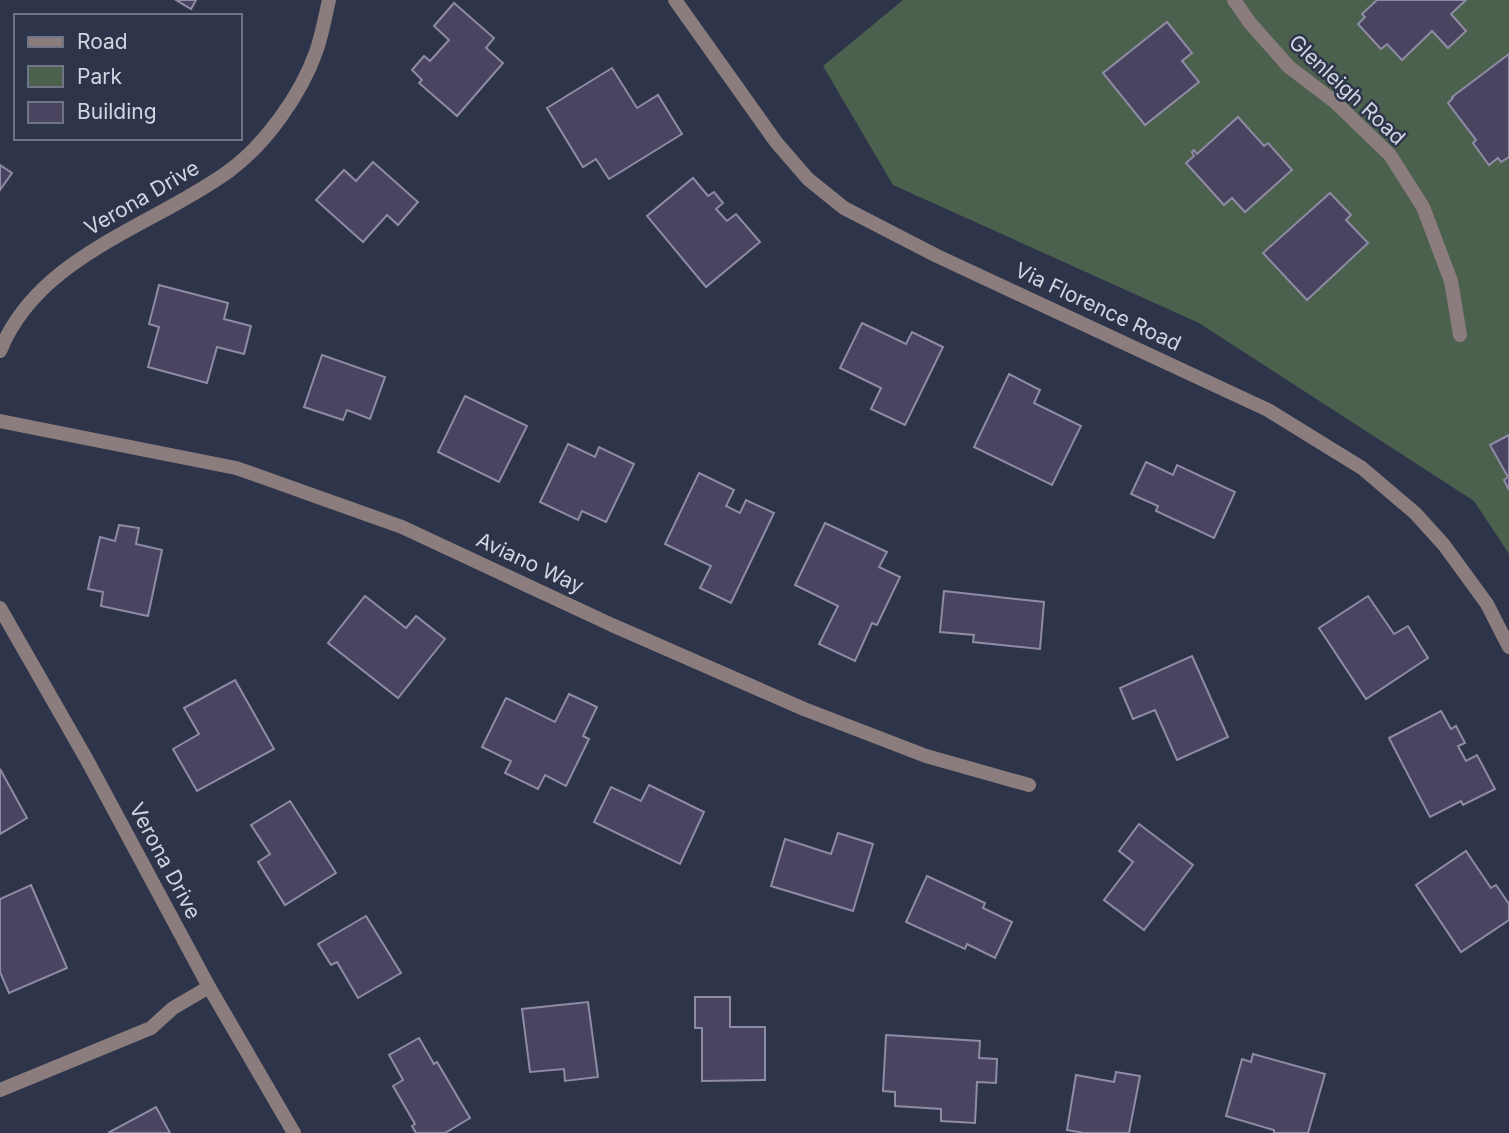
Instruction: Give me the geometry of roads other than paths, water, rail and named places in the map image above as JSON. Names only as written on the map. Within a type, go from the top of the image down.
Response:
[{"type":"street","name":"Verona Drive","points":[[0,351],[27,304],[41,289],[89,253],[186,199],[231,170],[264,138],[292,102],[316,53],[329,0]]},
{"type":"street","name":"Via Florence Road","points":[[675,0],[776,142],[808,179],[844,208],[937,256],[1268,410],[1362,468],[1415,513],[1444,545],[1487,604],[1509,648]]},
{"type":"street","name":"Glenleigh Road","points":[[1234,0],[1250,23],[1289,67],[1335,102],[1390,155],[1423,207],[1451,281],[1460,335]]},
{"type":"street","name":"Aviano Way","points":[[0,421],[236,468],[272,480],[402,527],[612,625],[804,709],[926,756],[1029,785]]},
{"type":"street","name":"Verona Drive","points":[[0,608],[87,760],[209,987],[294,1133]]},
{"type":"street","points":[[0,1090],[151,1028],[173,1008],[209,987]]}]
